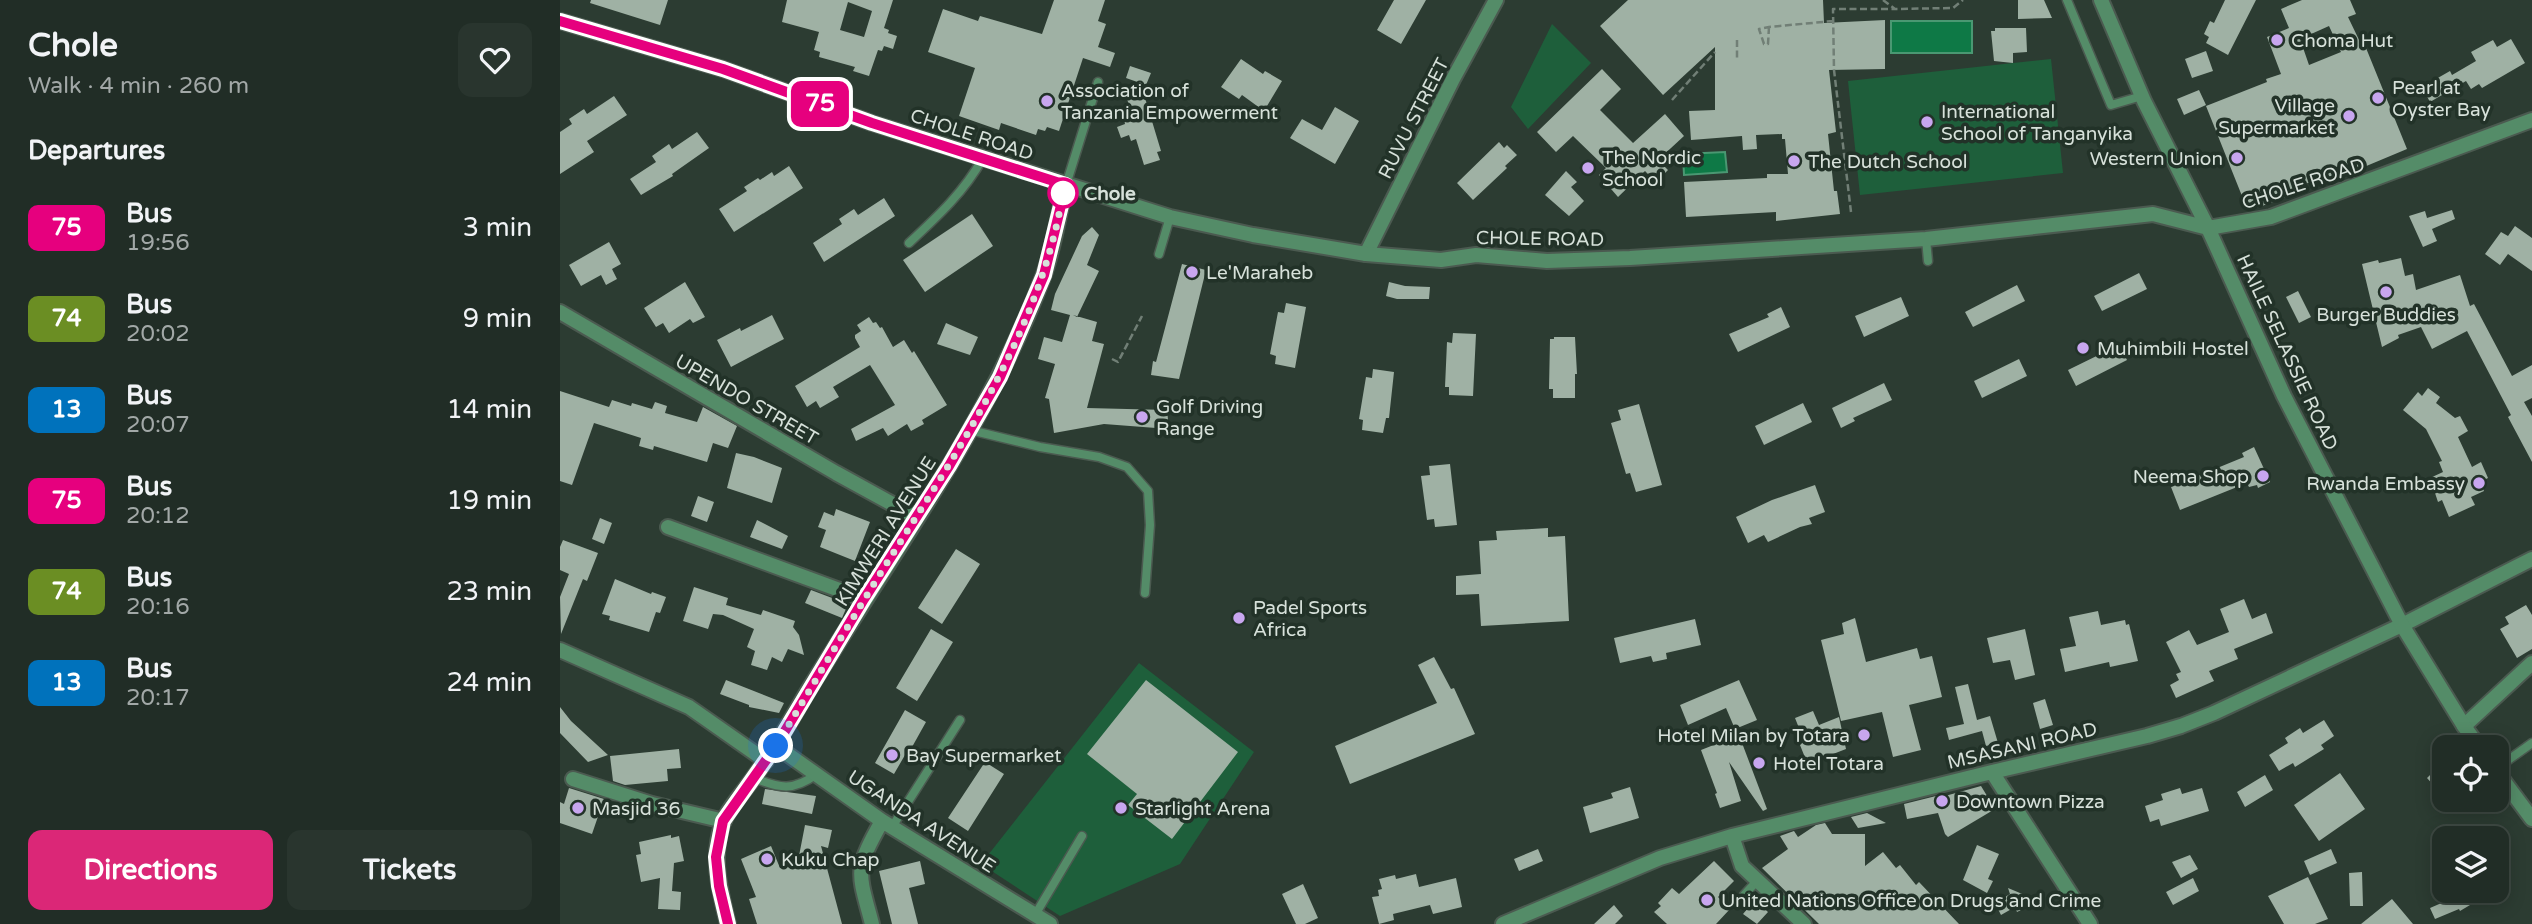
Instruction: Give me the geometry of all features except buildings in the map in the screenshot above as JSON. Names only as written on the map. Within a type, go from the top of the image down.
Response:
[{"type":"street","name":"RUVU STREET","points":[[1366,254],[1453,79],[1496,0]]},
{"type":"street","name":"HAILE SELASSIE ROAD","points":[[2101,0],[2142,96],[2208,228],[2284,396],[2402,625],[2470,735]]},
{"type":"street","name":"CHOLE ROAD","points":[[560,21],[723,69],[872,123],[1170,217],[1252,235],[1366,254],[1441,260],[1476,255],[1561,260],[1699,254],[1926,239],[2153,214],[2208,228],[2272,217],[2532,120]]},
{"type":"street","name":"KIMWERI AVENUE","points":[[728,924],[719,886],[716,857],[723,821],[776,746],[1000,377],[1044,275],[1066,185]]},
{"type":"street","name":"UPENDO STREET","points":[[560,312],[916,517]]},
{"type":"street","points":[[668,527],[864,599]]},
{"type":"street","name":"MSASANI ROAD","points":[[1503,924],[1660,858],[1732,836],[2181,726],[2402,625],[2532,559]]},
{"type":"street","points":[[560,650],[689,707],[766,761]]},
{"type":"street","points":[[2464,726],[2532,663]]},
{"type":"street","name":"UGANDA AVENUE","points":[[776,746],[887,824],[1050,924]]},
{"type":"street","points":[[1992,772],[2090,924]]},
{"type":"street","points":[[573,779],[652,804],[723,821]]},
{"type":"street","points":[[2509,787],[2532,819]]},
{"type":"street","points":[[872,924],[859,870],[865,852],[887,824]]},
{"type":"street","points":[[1732,836],[1742,866],[1756,882],[1804,924]]},
{"type":"lane","points":[[2067,0],[2111,105],[2142,96]]},
{"type":"lane","points":[[1066,185],[1098,82]]},
{"type":"lane","points":[[909,243],[952,202],[972,179],[983,158]]},
{"type":"lane","points":[[1159,254],[1170,217]]},
{"type":"lane","points":[[1926,239],[1928,261]]},
{"type":"lane","points":[[970,430],[1040,447],[1099,457],[1127,467],[1148,491],[1150,525],[1145,593]]},
{"type":"lane","points":[[887,824],[960,720]]},
{"type":"lane","points":[[2509,761],[2532,743]]},
{"type":"lane","points":[[754,778],[767,784],[791,787],[801,785],[817,774]]},
{"type":"lane","points":[[1035,915],[1082,836]]},
{"type":"lane","points":[[1744,895],[1756,882]]},
{"type":"path","points":[[1883,0],[1895,9]]},
{"type":"path","points":[[1851,212],[1834,70],[1833,9],[1953,8],[1963,0]]},
{"type":"path","points":[[1769,27],[1768,44],[1764,44],[1759,29],[1769,27],[1833,21]]},
{"type":"path","points":[[1737,40],[1737,59]]},
{"type":"path","points":[[1672,100],[1715,52]]},
{"type":"path","points":[[1112,359],[1118,362],[1142,316]]},
{"type":"shaded area","points":[[1891,21],[1972,21],[1972,53],[1891,53]]},
{"type":"shaded area","points":[[1552,24],[1591,63],[1528,129],[1511,107]]},
{"type":"shaded area","points":[[2051,59],[2063,173],[1860,195],[1848,81]]},
{"type":"shaded area","points":[[1725,152],[1727,172],[1684,175],[1683,154]]},
{"type":"shaded area","name":"Starlight Arena","points":[[1139,663],[1254,752],[1180,864],[1060,916],[981,864]]},
{"type":"bus line","name":"75","points":[[560,21],[723,69],[872,123],[1066,185],[1044,275],[1000,377],[949,466],[864,599],[776,746],[723,821],[716,857],[719,886],[728,924]]},
{"type":"place","name":"Choma Hut","points":[[2277,40]]},
{"type":"place","name":"Pearl at Oyster Bay","points":[[2378,98]]},
{"type":"place","name":"Association of Tanzania Empowerment","points":[[1047,101]]},
{"type":"place","name":"Village Supermarket","points":[[2349,116]]},
{"type":"place","name":"International School of Tanganyika","points":[[1927,122]]},
{"type":"place","name":"Western Union","points":[[2237,158]]},
{"type":"place","name":"The Dutch School","points":[[1794,161]]},
{"type":"place","name":"The Nordic School","points":[[1588,168]]},
{"type":"place","name":"Chole","points":[[1063,193]]},
{"type":"place","name":"Le'Maraheb","points":[[1192,272]]},
{"type":"place","name":"Burger Buddies","points":[[2386,292]]},
{"type":"place","name":"Muhimbili Hostel","points":[[2083,348]]},
{"type":"place","name":"Golf Driving Range","points":[[1142,417]]},
{"type":"place","name":"Neema Shop","points":[[2263,476]]},
{"type":"place","name":"Rwanda Embassy","points":[[2479,483]]},
{"type":"place","name":"Padel Sports Africa","points":[[1239,618]]},
{"type":"place","name":"Hotel Milan by Totara","points":[[1864,735]]},
{"type":"place","name":"Bay Supermarket","points":[[892,755]]},
{"type":"place","name":"Hotel Totara","points":[[1759,763]]},
{"type":"place","name":"Downtown Pizza","points":[[1942,801]]},
{"type":"place","name":"Masjid 36","points":[[578,808]]},
{"type":"place","name":"Starlight Arena","points":[[1121,808]]},
{"type":"place","name":"Kuku Chap","points":[[767,859]]},
{"type":"place","name":"United Nations Office on Drugs and Crime","points":[[1707,900]]},
{"type":"route","points":[[776,746],[864,599],[949,466],[1000,377],[1044,275],[1063,193]]}]
